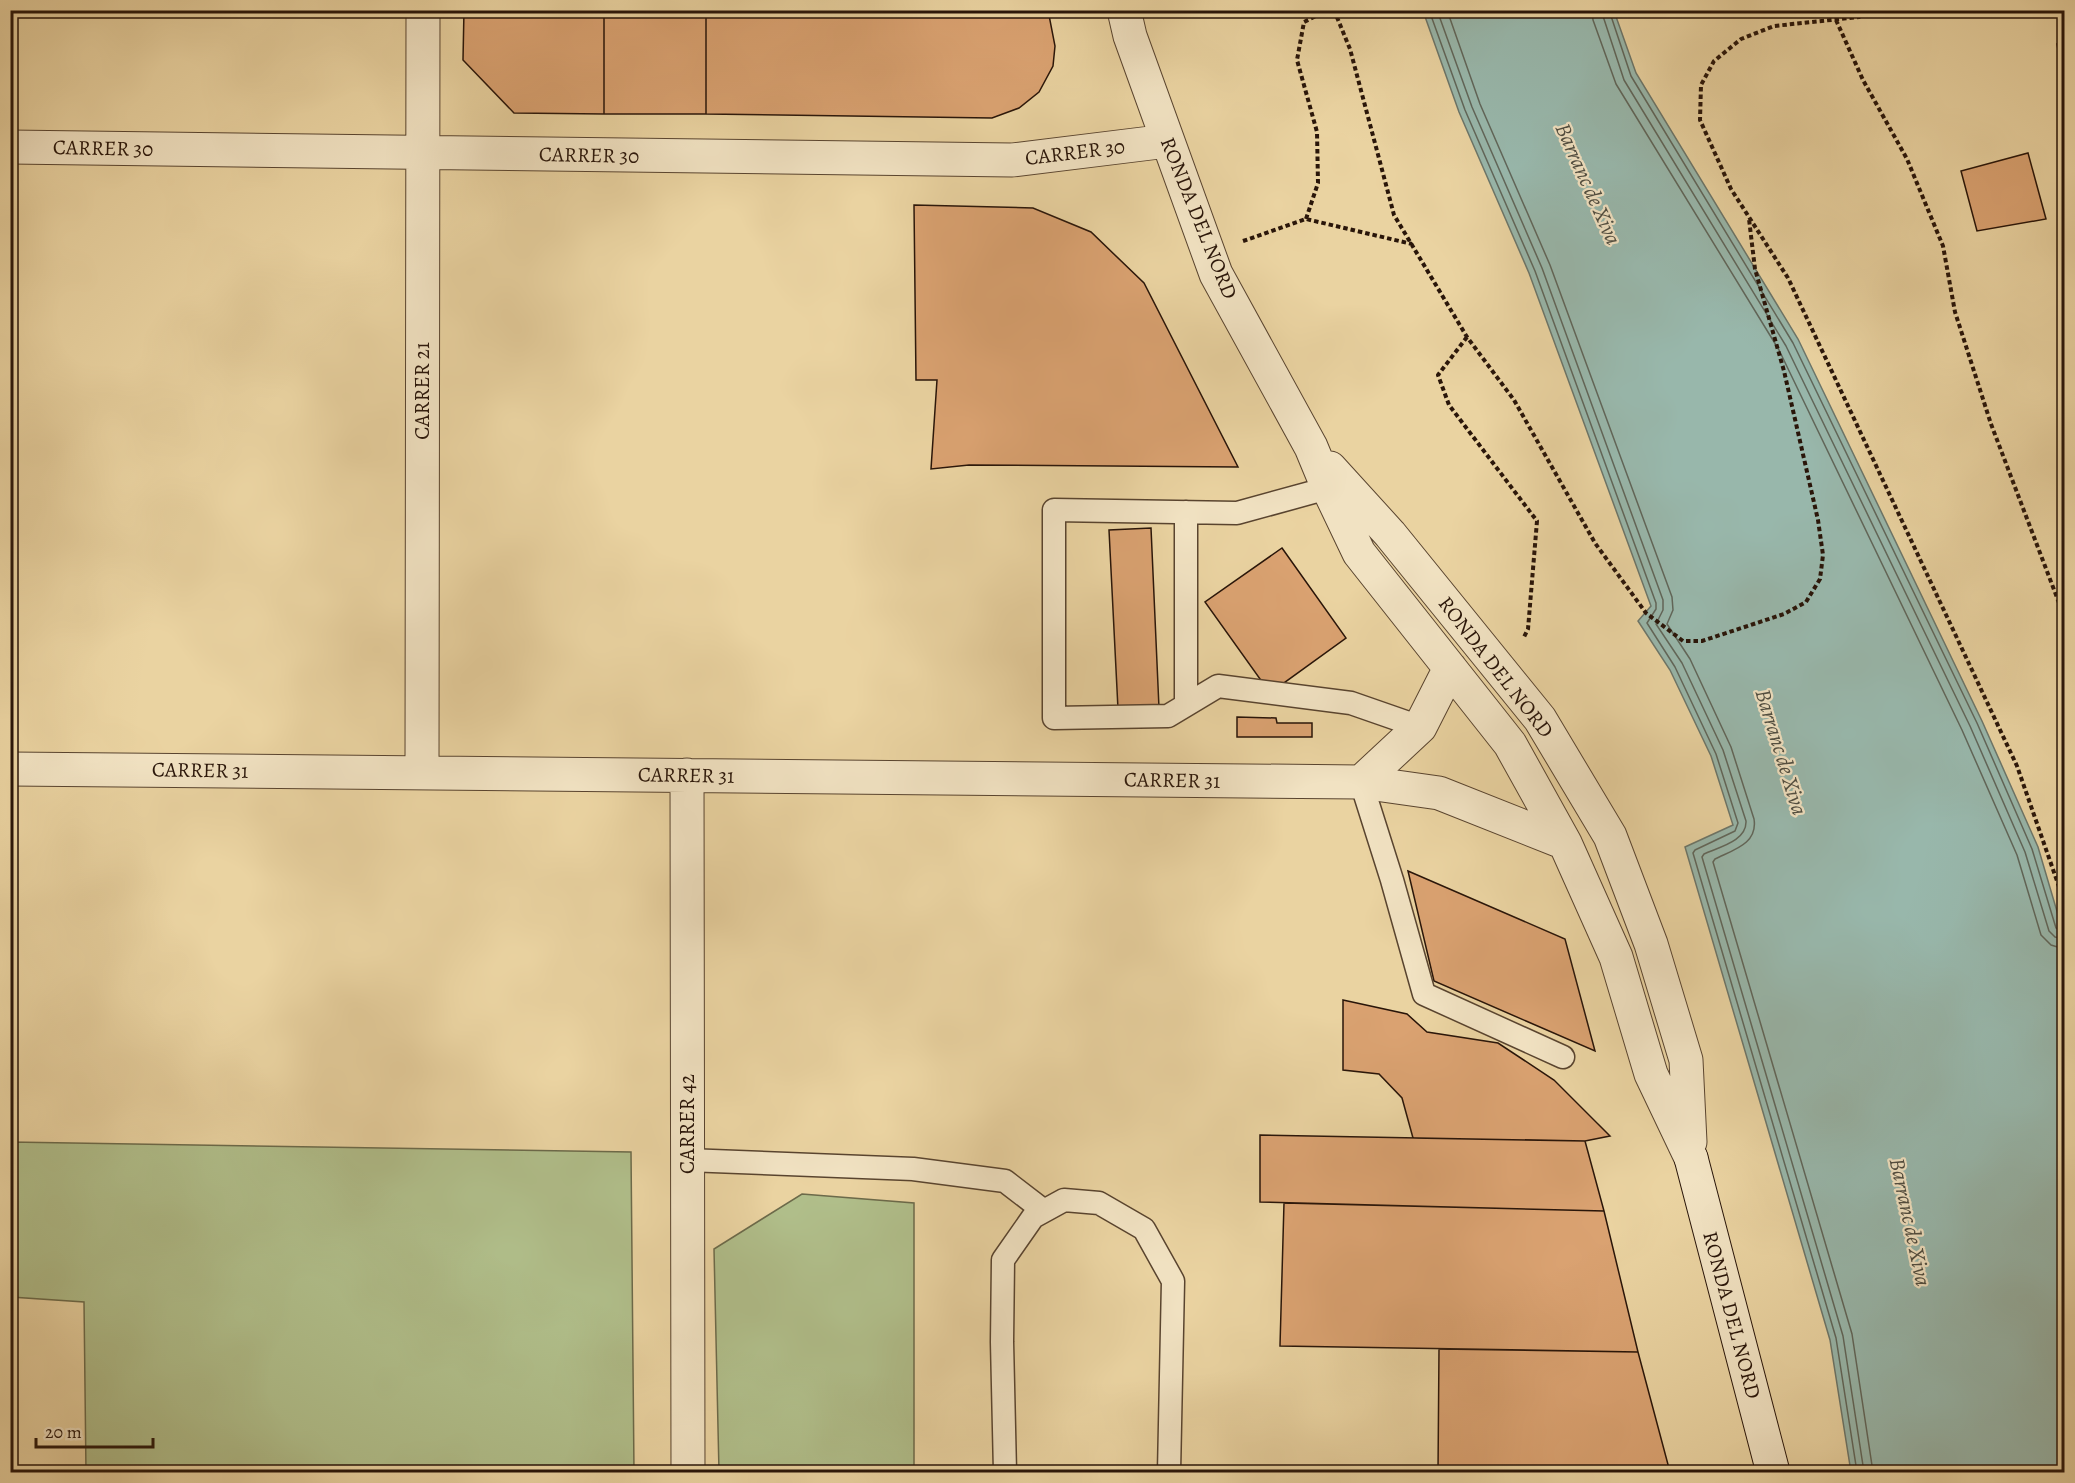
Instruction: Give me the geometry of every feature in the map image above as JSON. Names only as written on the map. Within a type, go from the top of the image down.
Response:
[{"type":"street","name":"CARRER 21","points":[[422,772],[423,10]]},
{"type":"street","name":"RONDA DEL NORD","points":[[1124,10],[1130,36],[1216,273],[1311,447],[1359,553],[1510,744],[1565,843],[1616,957],[1651,1074],[1691,1158],[1773,1473]]},
{"type":"street","name":"CARRER 30","points":[[10,147],[1012,160],[1167,141]]},
{"type":"street","name":"RONDA DEL NORD","points":[[1311,447],[1390,534],[1540,719],[1610,836],[1651,944],[1686,1059],[1691,1158]]},
{"type":"street","points":[[1361,782],[1420,727],[1450,668]]},
{"type":"street","name":"CARRER 31","points":[[10,769],[1361,782],[1439,793],[1565,843]]},
{"type":"street","name":"CARRER 42","points":[[687,775],[688,1473]]},
{"type":"lane","points":[[1328,488],[1237,513],[1054,510],[1054,718],[1168,716],[1218,686],[1351,703],[1420,727]]},
{"type":"lane","points":[[1186,512],[1186,705]]},
{"type":"lane","points":[[1361,782],[1424,994],[1563,1057]]},
{"type":"lane","points":[[687,1160],[913,1169],[1005,1181],[1044,1211]]},
{"type":"lane","points":[[1005,1473],[1003,1260],[1033,1217],[1064,1200],[1099,1203],[1144,1229],[1173,1281],[1169,1473]]},
{"type":"path","points":[[1306,219],[1318,183],[1317,132],[1297,60],[1304,22],[1328,10]]},
{"type":"path","points":[[1334,10],[1350,49],[1394,215],[1467,337],[1514,400],[1595,543],[1646,612],[1683,640],[1702,642],[1784,614],[1806,602],[1820,579],[1823,555],[1818,520],[1784,371],[1755,269],[1749,219]]},
{"type":"path","points":[[1866,10],[1859,17],[1774,26],[1742,39],[1714,61],[1701,85],[1700,120],[1731,189],[1788,278],[2017,766],[2064,901]]},
{"type":"path","points":[[1836,20],[1863,80],[1908,159],[1943,246],[1956,312],[1991,424],[2064,616]]},
{"type":"path","points":[[1208,253],[1306,219],[1412,244]]},
{"type":"path","points":[[1467,337],[1438,375],[1449,405],[1537,521],[1528,629],[1504,674]]},
{"type":"green space","points":[[10,1142],[631,1152],[634,1472],[86,1472],[84,1302],[11,1297]]},
{"type":"green space","points":[[802,1194],[914,1203],[914,1472],[719,1472],[714,1249]]},
{"type":"water","name":"Barranc de Xiva","points":[[1423,11],[1614,11],[1636,73],[1798,339],[1982,721],[2038,847],[2064,935],[2064,1472],[1851,1472],[1830,1340],[1685,847],[1733,825],[1711,756],[1670,670],[1638,621],[1651,606],[1529,273],[1459,112]]},
{"type":"building","points":[[464,10],[604,10],[604,114],[514,113],[463,60]]},
{"type":"building","points":[[604,10],[706,10],[706,114],[604,114]]},
{"type":"building","points":[[706,10],[1048,10],[1055,46],[1053,66],[1039,92],[1019,108],[992,118],[706,114]]},
{"type":"building","points":[[2064,43],[2064,88],[2057,44]]},
{"type":"building","points":[[2028,153],[2046,219],[1977,231],[1961,171]]},
{"type":"building","points":[[914,205],[1033,208],[1091,232],[1144,283],[1238,467],[969,465],[931,469],[937,380],[916,380]]},
{"type":"building","points":[[1151,528],[1159,708],[1118,709],[1109,530]]},
{"type":"building","points":[[1282,548],[1346,638],[1270,693],[1205,602]]},
{"type":"building","points":[[1237,717],[1276,718],[1277,723],[1312,723],[1312,737],[1237,737]]},
{"type":"building","points":[[1408,871],[1565,939],[1595,1051],[1434,981]]},
{"type":"building","points":[[1343,1000],[1407,1014],[1427,1032],[1498,1043],[1554,1080],[1610,1136],[1585,1141],[1413,1138],[1402,1098],[1379,1074],[1343,1070]]},
{"type":"building","points":[[1260,1135],[1585,1141],[1604,1211],[1260,1202]]},
{"type":"building","points":[[1284,1203],[1604,1211],[1638,1352],[1280,1346]]},
{"type":"building","points":[[1439,1349],[1638,1352],[1670,1472],[1438,1472]]}]
